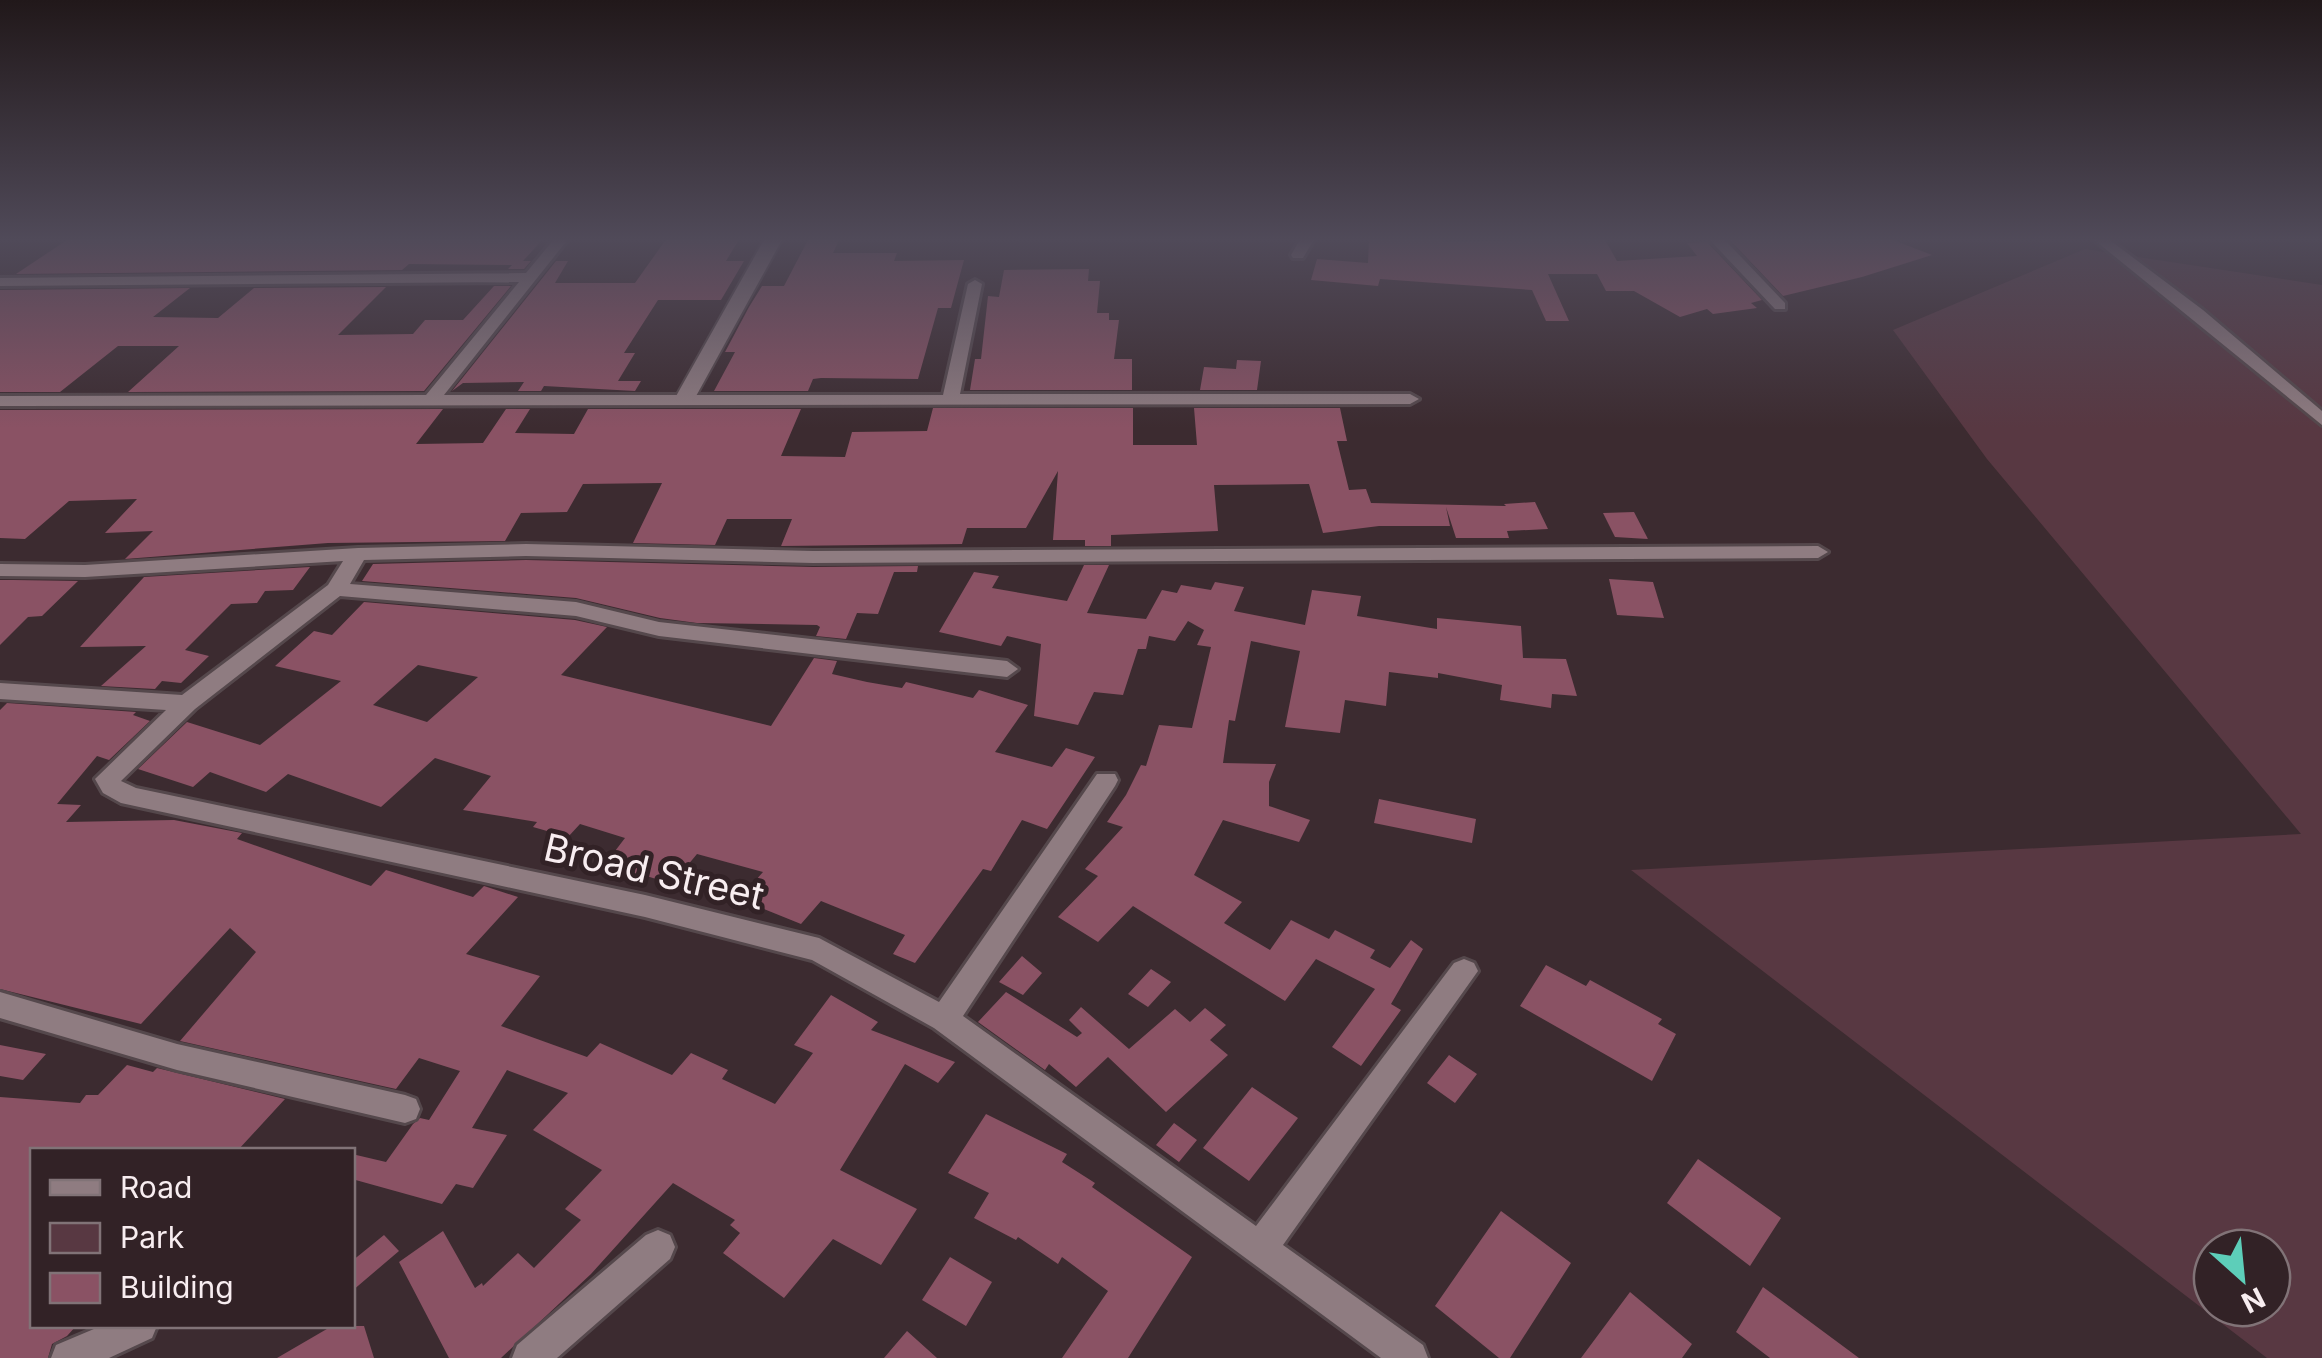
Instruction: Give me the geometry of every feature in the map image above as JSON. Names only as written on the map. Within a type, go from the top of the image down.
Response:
[{"type":"street","points":[[431,400],[510,301]]},
{"type":"street","points":[[685,398],[739,301]]},
{"type":"street","points":[[950,397],[971,301]]},
{"type":"street","points":[[1776,301],[1780,306]]},
{"type":"street","points":[[2183,301],[2322,420]]},
{"type":"street","points":[[0,401],[1410,399]]},
{"type":"street","points":[[0,570],[85,571],[358,554],[526,550],[813,557],[1818,552]]},
{"type":"street","name":"Broad Street","points":[[358,554],[336,589],[187,702],[107,778],[112,787],[130,796],[645,906],[819,950],[944,1019],[1410,1358]]},
{"type":"street","points":[[336,589],[576,609],[659,629],[1008,669]]},
{"type":"street","points":[[0,691],[187,702]]},
{"type":"street","points":[[944,1019],[1106,780]]},
{"type":"street","points":[[1262,1247],[1464,971]]},
{"type":"street","points":[[0,1005],[177,1057],[405,1110]]},
{"type":"street","points":[[530,1358],[658,1247]]},
{"type":"street","points":[[69,1358],[136,1328]]},
{"type":"green space","points":[[1961,301],[2322,301],[2322,1358],[2267,1358],[2228,1328],[2292,1328],[2292,1228],[2192,1228],[2192,1300],[1631,870],[2301,834],[1987,459],[1893,330]]},
{"type":"building","points":[[0,301],[173,301],[153,317],[218,318],[238,301],[372,301],[338,335],[413,334],[425,320],[463,320],[480,301],[498,301],[424,391],[128,392],[179,346],[118,346],[60,392],[0,392]]},
{"type":"building","points":[[524,301],[657,301],[624,353],[635,353],[618,381],[641,381],[635,391],[544,386],[541,391],[518,391],[524,382],[463,383],[452,391]]},
{"type":"building","points":[[752,301],[953,301],[951,308],[938,308],[918,379],[821,378],[813,379],[808,391],[714,391],[735,352],[725,352]]},
{"type":"building","points":[[987,301],[1098,301],[1097,313],[1109,313],[1109,320],[1119,320],[1114,359],[1132,359],[1132,390],[970,390],[975,359],[981,359]]},
{"type":"building","points":[[1537,301],[1560,301],[1569,321],[1546,321]]},
{"type":"building","points":[[1652,301],[1757,301],[1751,303],[1757,308],[1713,314],[1707,309],[1680,317]]},
{"type":"building","points":[[1237,360],[1261,361],[1257,390],[1200,390],[1204,367],[1236,369]]},
{"type":"building","points":[[933,408],[1133,408],[1133,445],[1197,445],[1194,408],[1340,408],[1347,441],[1337,441],[1349,490],[1366,489],[1371,503],[1506,506],[1535,502],[1548,529],[1507,531],[1509,538],[1456,538],[1446,507],[1450,526],[1379,526],[1323,533],[1309,484],[1214,485],[1218,531],[1111,535],[1111,546],[1085,546],[1085,540],[1053,540],[1058,471],[1026,528],[967,528],[962,544],[781,546],[792,519],[727,519],[715,545],[633,543],[662,483],[583,484],[567,512],[521,513],[505,541],[328,543],[125,559],[153,531],[105,533],[137,499],[69,501],[25,539],[0,538],[0,410],[443,409],[416,444],[483,443],[506,409],[530,409],[515,433],[574,434],[588,409],[801,409],[781,456],[845,457],[852,432],[927,431]]},
{"type":"building","points":[[1634,512],[1648,539],[1615,537],[1603,513]]},
{"type":"building","points":[[526,560],[918,566],[917,572],[894,572],[878,614],[857,613],[846,639],[816,636],[820,627],[817,625],[697,623],[576,598],[362,581],[373,564]]},
{"type":"building","points":[[1084,565],[1109,565],[1087,613],[1146,619],[1162,590],[1177,593],[1181,585],[1211,590],[1215,582],[1244,587],[1234,611],[1305,625],[1312,590],[1361,596],[1357,616],[1437,629],[1437,618],[1521,626],[1523,658],[1566,659],[1577,696],[1552,694],[1551,708],[1500,700],[1502,685],[1438,673],[1438,678],[1389,672],[1386,706],[1345,700],[1340,733],[1285,727],[1300,651],[1251,641],[1235,721],[1229,720],[1223,763],[1276,764],[1269,782],[1269,806],[1310,820],[1299,842],[1223,820],[1194,875],[1242,902],[1224,923],[1270,950],[1291,920],[1329,939],[1335,930],[1375,950],[1370,958],[1390,968],[1411,940],[1423,949],[1391,1004],[1401,1010],[1361,1066],[1332,1047],[1375,989],[1316,959],[1285,1001],[1133,906],[1098,942],[1058,917],[1098,876],[1085,869],[1123,827],[1107,822],[1141,765],[1146,766],[1159,725],[1192,728],[1211,647],[1197,645],[1204,630],[1188,621],[1175,641],[1149,636],[1146,649],[1138,649],[1123,695],[1094,692],[1078,725],[1034,716],[1041,644],[1007,636],[1001,646],[939,632],[974,572],[999,576],[992,588],[1067,601]]},
{"type":"building","points":[[310,567],[293,590],[265,591],[257,603],[231,604],[185,650],[209,656],[181,683],[162,681],[155,689],[101,686],[146,646],[80,647],[144,577]]},
{"type":"building","points":[[1609,579],[1653,582],[1664,618],[1617,615]]},
{"type":"building","points":[[0,580],[78,581],[42,616],[28,617],[0,645]]},
{"type":"building","points":[[364,602],[575,620],[607,627],[561,675],[771,726],[814,658],[837,661],[832,674],[902,688],[906,682],[973,698],[979,690],[1028,705],[995,752],[1052,767],[1066,748],[1095,757],[1047,829],[1022,820],[991,871],[983,869],[915,963],[893,954],[905,935],[821,901],[801,924],[739,899],[763,872],[697,854],[672,884],[602,868],[625,838],[580,824],[568,837],[533,827],[537,822],[463,810],[491,776],[435,758],[381,807],[288,774],[266,792],[210,772],[193,787],[138,769],[187,722],[260,745],[341,681],[275,666],[314,631],[332,635]],"holes":[[[418,665],[478,677],[427,722],[373,705]]]},
{"type":"building","points":[[7,703],[136,712],[133,715],[150,721],[109,760],[97,756],[57,804],[81,805],[66,822],[174,820],[242,833],[237,839],[371,886],[386,870],[473,897],[484,886],[518,897],[466,954],[540,976],[501,1026],[587,1057],[600,1043],[672,1075],[691,1053],[728,1070],[722,1079],[775,1104],[813,1053],[794,1045],[831,995],[878,1022],[871,1030],[955,1062],[938,1083],[905,1064],[840,1170],[917,1209],[881,1265],[833,1239],[784,1298],[723,1253],[740,1233],[730,1225],[735,1220],[673,1183],[591,1274],[501,1358],[449,1358],[399,1262],[443,1231],[475,1288],[482,1283],[483,1286],[518,1253],[534,1268],[581,1220],[565,1209],[602,1170],[533,1130],[568,1093],[507,1070],[472,1128],[507,1135],[473,1188],[456,1184],[442,1204],[355,1180],[355,1155],[386,1162],[413,1124],[420,1118],[429,1120],[460,1071],[419,1058],[396,1089],[180,1041],[256,952],[230,928],[141,1024],[0,989],[0,710]]},
{"type":"building","points":[[1379,799],[1476,819],[1472,843],[1374,823]]},
{"type":"building","points":[[1022,956],[1042,973],[1023,995],[999,982]]},
{"type":"building","points":[[1546,965],[1586,986],[1590,980],[1662,1019],[1658,1024],[1676,1034],[1652,1081],[1520,1006]]},
{"type":"building","points":[[1151,969],[1171,982],[1148,1007],[1128,994]]},
{"type":"building","points":[[1006,992],[1077,1037],[1082,1033],[1069,1020],[1081,1007],[1129,1049],[1175,1009],[1190,1022],[1205,1008],[1226,1025],[1210,1040],[1228,1055],[1166,1112],[1108,1057],[1076,1087],[1049,1064],[1045,1070],[978,1022]]},
{"type":"building","points":[[0,1045],[46,1054],[23,1080],[0,1076]]},
{"type":"building","points":[[1449,1055],[1477,1074],[1455,1103],[1427,1083]]},
{"type":"building","points":[[127,1065],[153,1072],[157,1068],[285,1099],[240,1148],[30,1148],[30,1328],[74,1328],[52,1344],[48,1358],[0,1358],[0,1097],[80,1103],[86,1095],[98,1095]]},
{"type":"building","points":[[1252,1087],[1298,1118],[1249,1181],[1203,1148]]},
{"type":"building","points":[[986,1114],[1067,1154],[1062,1162],[1095,1183],[1092,1187],[1192,1257],[1128,1358],[1062,1358],[1108,1291],[1062,1257],[1058,1264],[1018,1237],[1016,1240],[974,1218],[989,1193],[948,1173]]},
{"type":"building","points":[[1174,1123],[1197,1140],[1179,1162],[1156,1145]]},
{"type":"building","points":[[1698,1159],[1781,1218],[1750,1266],[1667,1203]]},
{"type":"building","points":[[1501,1211],[1571,1263],[1510,1358],[1499,1358],[1435,1306]]},
{"type":"building","points":[[384,1235],[399,1251],[355,1288],[355,1259]]},
{"type":"building","points":[[950,1257],[992,1282],[966,1326],[922,1300]]},
{"type":"building","points":[[1763,1287],[1859,1358],[1770,1358],[1736,1332]]},
{"type":"building","points":[[1630,1292],[1692,1344],[1682,1358],[1581,1358]]},
{"type":"building","points":[[364,1326],[374,1358],[277,1358],[329,1328]]},
{"type":"building","points":[[907,1331],[937,1358],[884,1358]]}]
